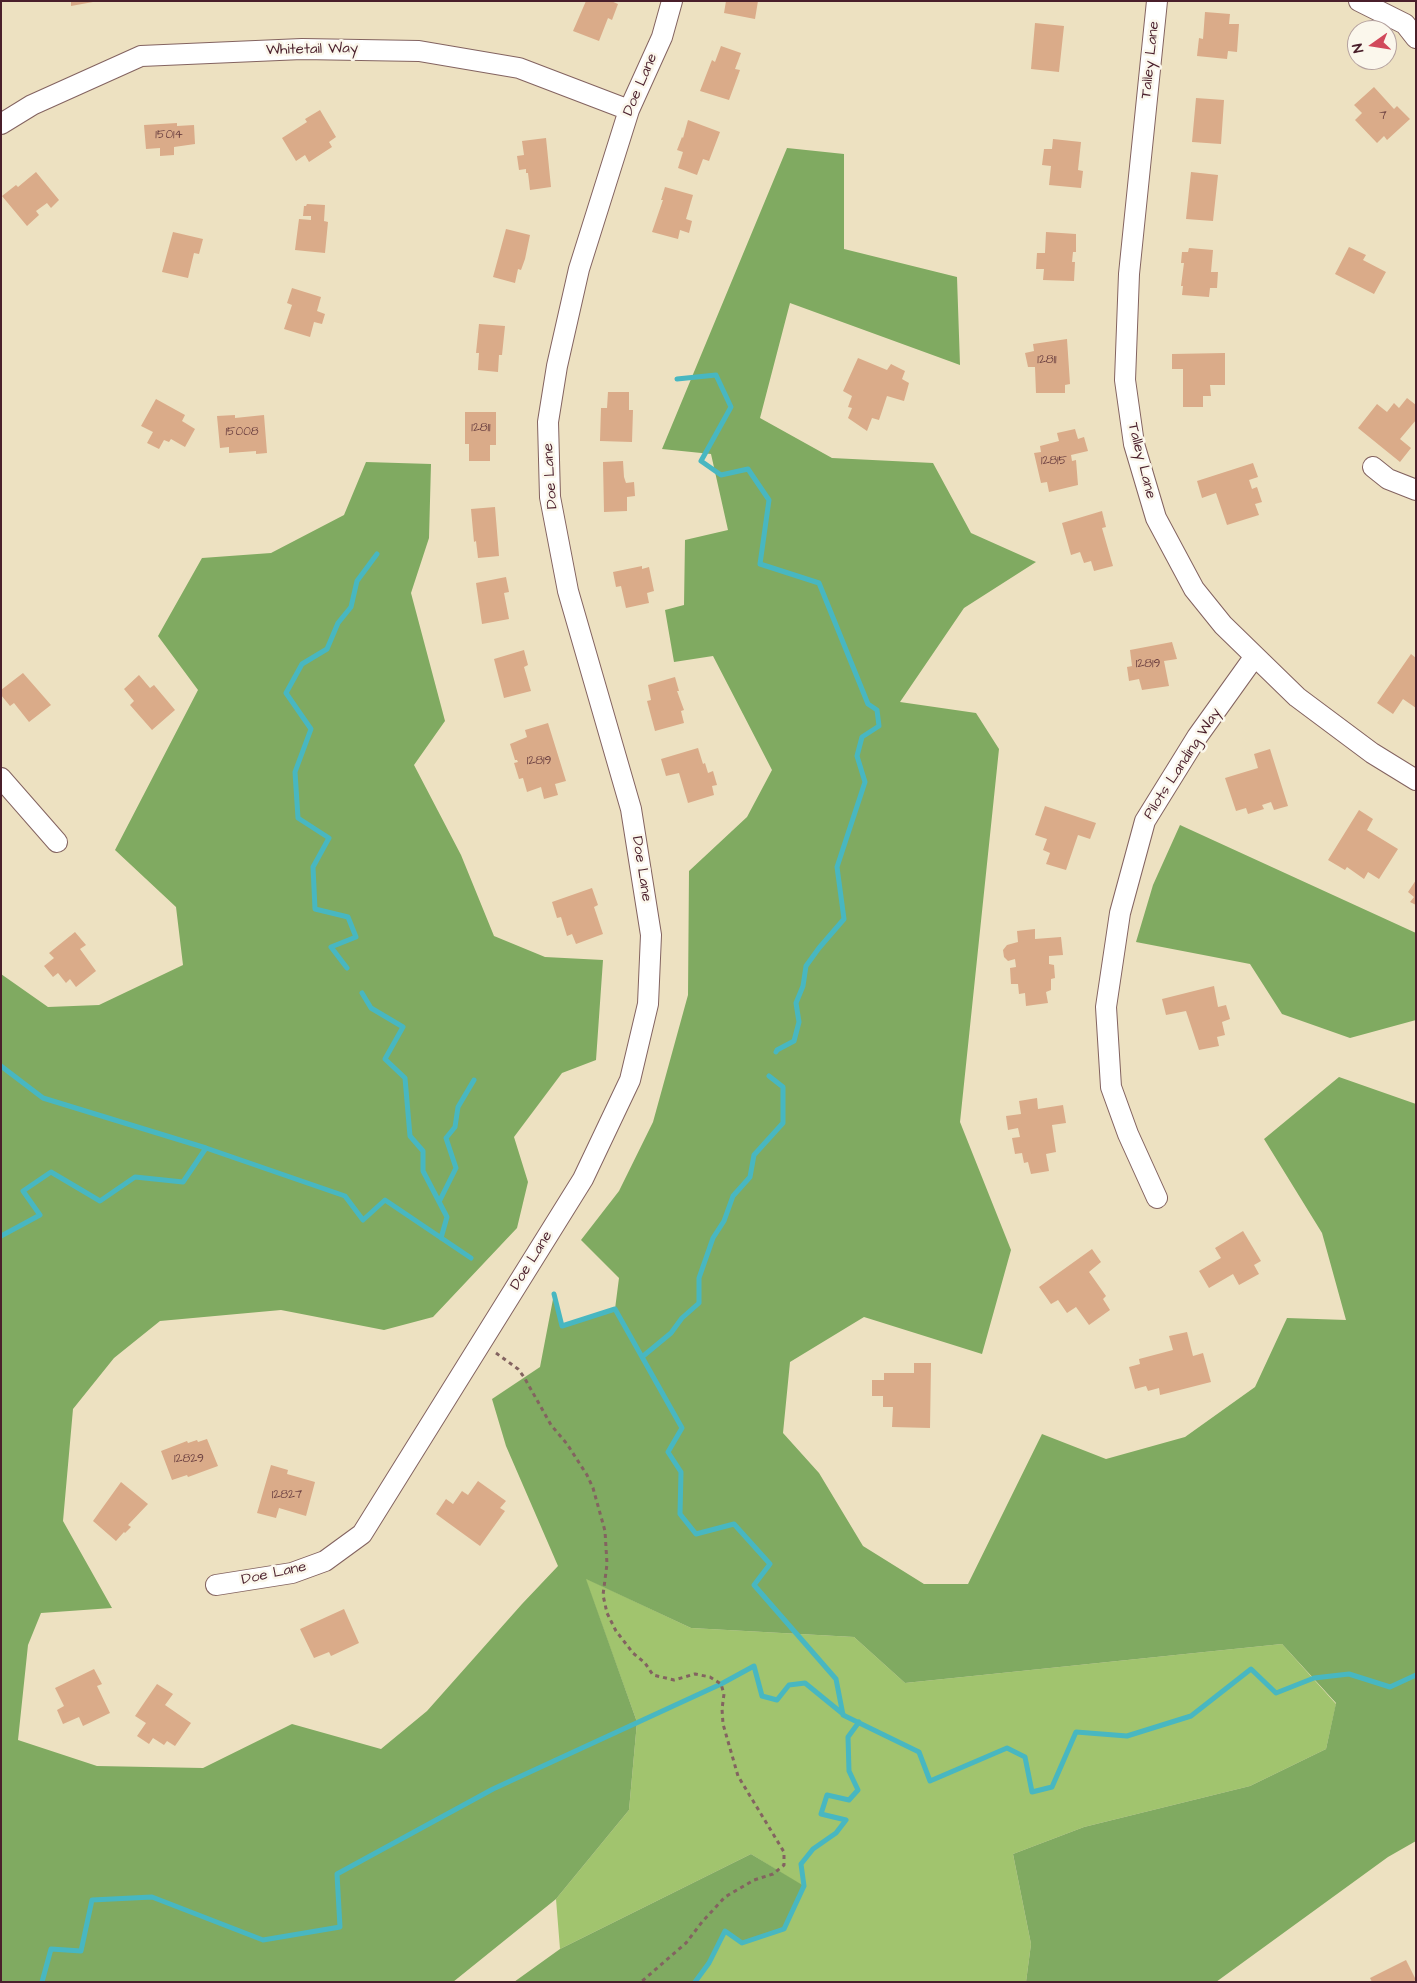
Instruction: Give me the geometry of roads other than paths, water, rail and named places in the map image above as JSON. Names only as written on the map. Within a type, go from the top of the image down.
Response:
[{"type":"street","name":"Doe Lane","points":[[216,1585],[292,1573],[326,1561],[362,1534],[583,1179],[630,1080],[648,1004],[651,935],[631,809],[568,592],[550,497],[548,422],[556,366],[579,269],[629,110],[662,37],[672,1]]},
{"type":"street","name":"Talley Lane","points":[[1157,1],[1129,274],[1125,380],[1134,444],[1156,518],[1194,589],[1223,625],[1297,697],[1372,753],[1416,780]]},
{"type":"street","points":[[1359,1],[1405,24],[1416,38]]},
{"type":"street","name":"Whitetail Way","points":[[1,124],[32,105],[141,56],[302,49],[419,51],[519,68],[629,110]]},
{"type":"street","points":[[1373,467],[1388,478],[1416,490]]},
{"type":"street","name":"Pilots Landing Way","points":[[1157,1198],[1128,1134],[1111,1087],[1106,1007],[1120,913],[1145,821],[1197,737],[1255,656]]},
{"type":"street","points":[[1,778],[58,842]]},
{"type":"waterway","points":[[677,379],[716,375],[731,407],[701,461],[721,475],[748,469],[769,500],[760,564],[819,583],[868,704],[877,710],[879,726],[862,737],[857,756],[865,782],[837,867],[844,919],[806,966],[803,986],[796,1003],[799,1022],[794,1041],[776,1052]]},
{"type":"waterway","points":[[347,968],[331,947],[356,937],[348,917],[315,909],[313,867],[329,838],[298,818],[295,772],[311,729],[286,693],[302,664],[327,649],[338,623],[351,607],[357,581],[377,554]]},
{"type":"waterway","points":[[362,993],[371,1008],[403,1027],[385,1059],[405,1078],[410,1136],[423,1151],[423,1171],[447,1217],[441,1238]]},
{"type":"waterway","points":[[1,1066],[43,1098],[206,1148],[345,1196],[363,1220],[385,1200],[471,1258]]},
{"type":"waterway","points":[[642,1357],[671,1333],[682,1318],[699,1303],[699,1278],[713,1238],[724,1221],[733,1196],[750,1177],[754,1155],[783,1123],[783,1087],[769,1076]]},
{"type":"waterway","points":[[439,1202],[456,1168],[446,1138],[455,1127],[458,1107],[474,1080]]},
{"type":"waterway","points":[[1,1236],[40,1215],[23,1191],[51,1172],[100,1201],[135,1177],[183,1182],[206,1148]]},
{"type":"waterway","points":[[554,1294],[562,1326],[615,1309],[682,1428],[668,1452],[681,1472],[680,1514],[696,1534],[734,1524],[770,1564],[754,1585],[836,1679],[843,1715],[919,1752],[930,1781],[1007,1748],[1025,1757],[1032,1792],[1052,1787],[1076,1732],[1127,1736],[1191,1716],[1251,1669],[1276,1693],[1314,1678],[1349,1674],[1390,1687],[1416,1675]]},
{"type":"waterway","points":[[42,1982],[51,1949],[81,1951],[92,1900],[152,1897],[263,1940],[340,1927],[337,1874],[493,1789],[721,1684],[754,1666],[762,1696],[777,1700],[789,1685],[805,1683],[843,1714]]},
{"type":"waterway","points":[[695,1982],[709,1963],[725,1931],[742,1943],[784,1929],[804,1886],[801,1864],[813,1849],[836,1833],[846,1820],[821,1814],[827,1795],[849,1800],[858,1790],[849,1771],[848,1737],[859,1722]]}]
